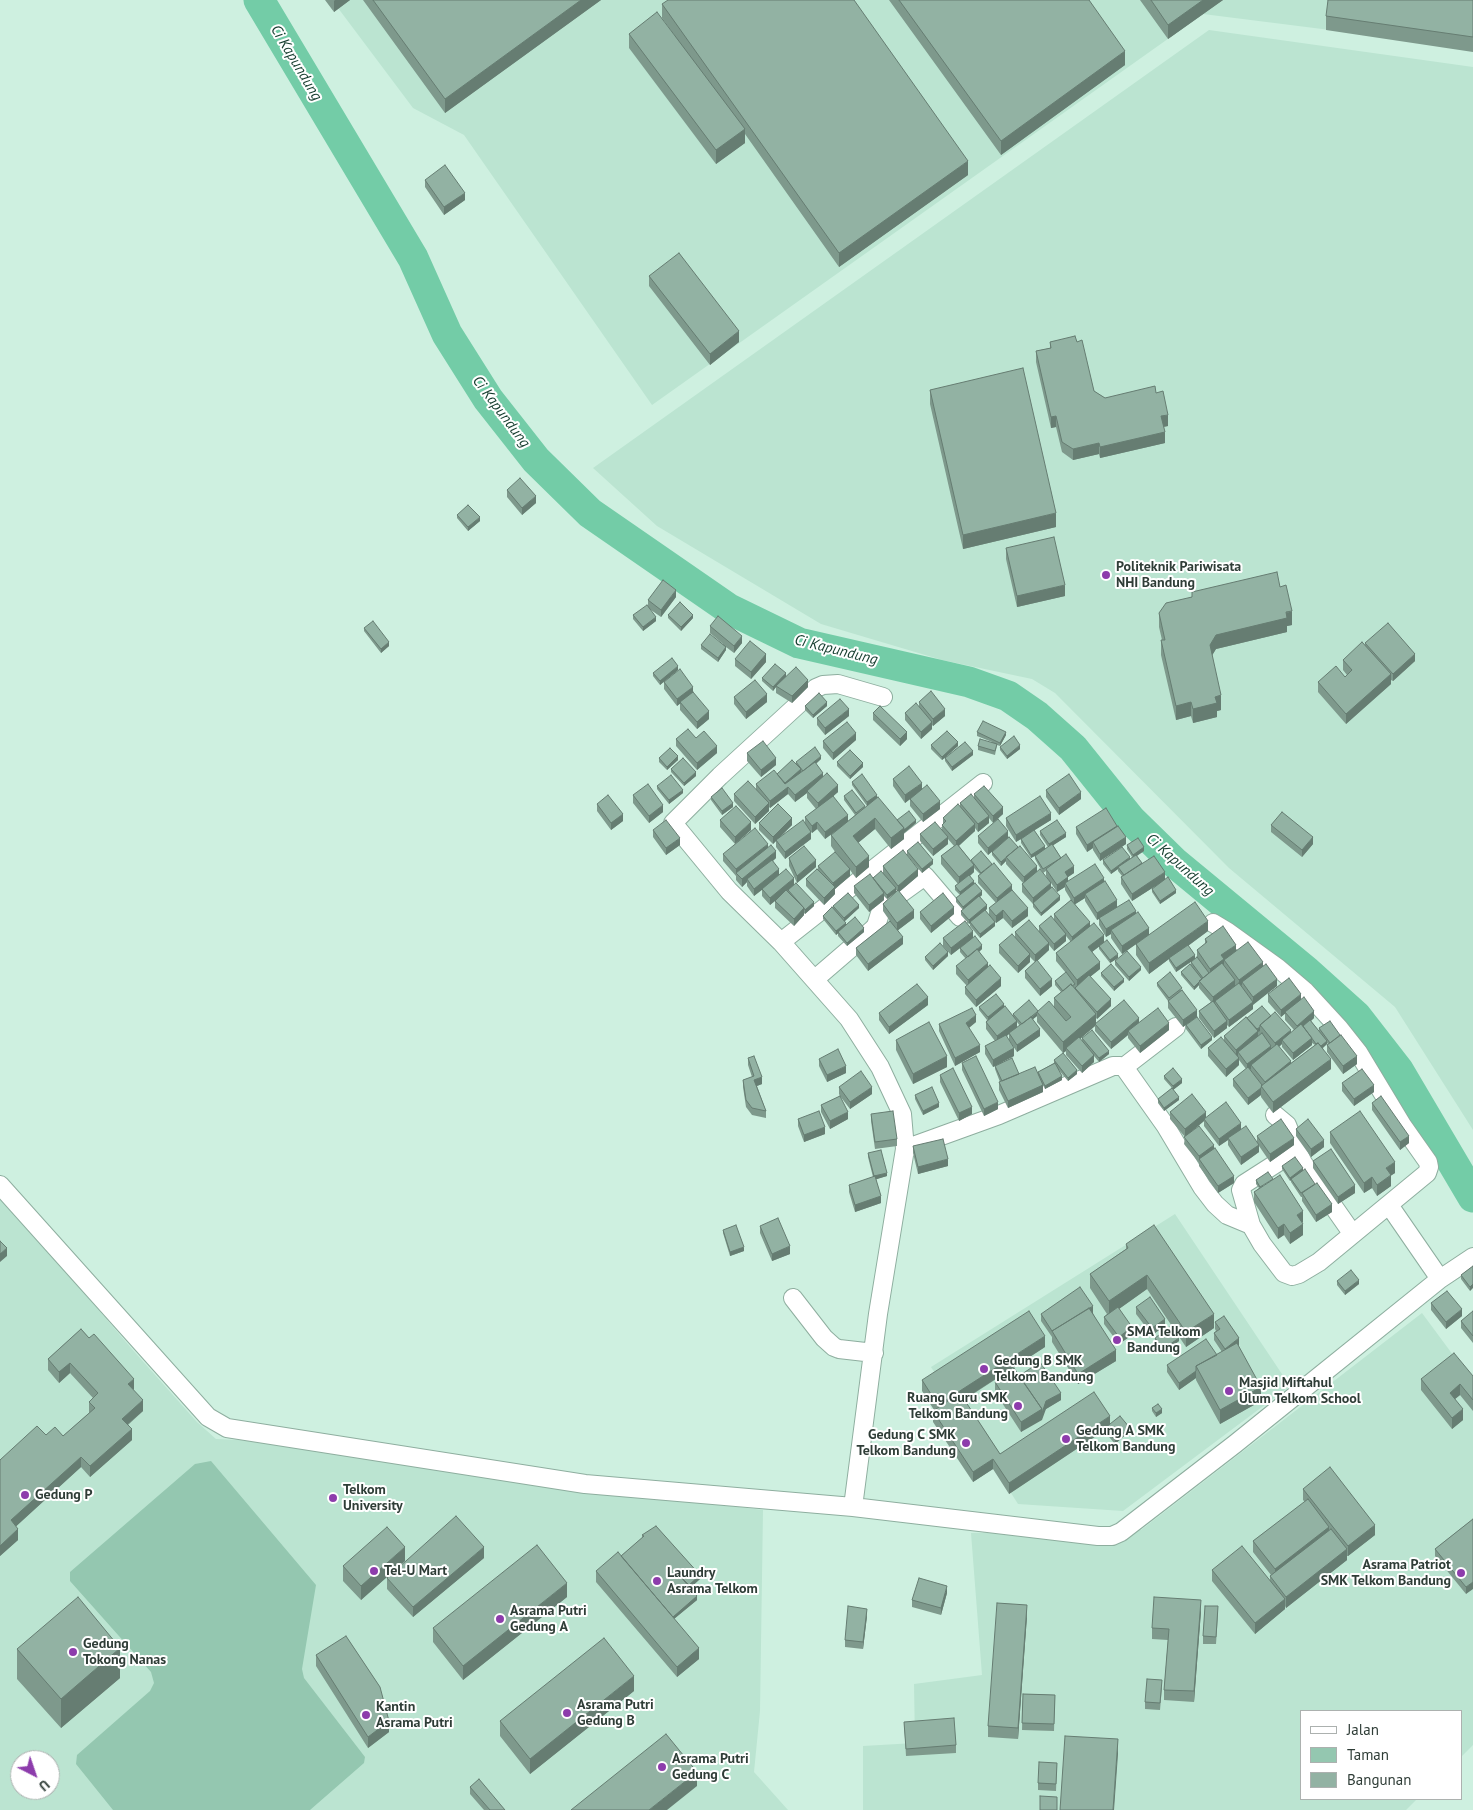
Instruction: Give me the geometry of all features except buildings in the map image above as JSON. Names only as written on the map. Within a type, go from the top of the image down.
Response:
[{"type":"street","points":[[853,1507],[878,1314],[905,1149],[902,1114],[880,1066],[849,1019],[781,942],[729,891],[673,823],[720,776],[816,688],[823,685],[838,684],[883,697]]},
{"type":"street","points":[[781,942],[983,783]]},
{"type":"street","points":[[815,979],[872,930],[882,907],[925,876],[960,917]]},
{"type":"street","points":[[1213,924],[1228,932],[1278,968],[1305,991],[1339,1028],[1358,1052],[1402,1125],[1428,1162],[1429,1167],[1427,1173],[1319,1262],[1292,1276],[1284,1273],[1262,1244],[1251,1225],[1241,1190],[1244,1184],[1297,1150]]},
{"type":"street","points":[[905,1149],[998,1115],[1113,1066],[1124,1067],[1176,1027]]},
{"type":"street","points":[[1124,1067],[1165,1125],[1202,1187],[1227,1215],[1251,1225]]},
{"type":"street","points":[[1274,1114],[1288,1124],[1303,1163],[1352,1233]]},
{"type":"street","points":[[0,1184],[208,1418],[227,1428],[585,1484],[853,1507],[1098,1536],[1112,1536],[1121,1532],[1235,1444],[1440,1279],[1473,1257]]},
{"type":"street","points":[[1389,1205],[1440,1279]]},
{"type":"street","points":[[793,1298],[828,1343],[839,1349],[874,1353]]},
{"type":"shaded area","points":[[332,0],[1473,0],[1473,48],[1203,14],[652,405],[464,135],[413,108]]},
{"type":"shaded area","name":"Politeknik Pariwisata NHI Bandung","points":[[1209,30],[1473,67],[1473,1130],[1395,1007],[1229,868],[1055,693],[1032,679],[942,660],[821,624],[657,526],[593,468]]},
{"type":"shaded area","name":"Telkom University","points":[[0,1195],[132,1349],[197,1422],[216,1439],[357,1452],[570,1486],[763,1510],[760,1711],[754,1772],[788,1810],[0,1810]]},
{"type":"shaded area","name":"SMA Telkom Bandung","points":[[1175,1214],[1290,1386],[1123,1511],[1018,1504],[931,1367]]},
{"type":"shaded area","points":[[1422,1313],[1473,1382],[1473,1745],[1463,1755],[1463,1710],[1300,1710],[1300,1800],[1416,1800],[1406,1810],[863,1810],[863,1746],[915,1743],[914,1684],[982,1675],[971,1533],[1141,1530]]},
{"type":"green space","points":[[211,1461],[316,1585],[302,1669],[304,1678],[365,1757],[364,1763],[310,1810],[113,1810],[76,1764],[77,1755],[150,1691],[154,1683],[151,1672],[70,1581],[70,1572],[195,1464]]},
{"type":"waterway","name":"Ci Kapundung","points":[[259,0],[413,258],[447,334],[488,399],[536,460],[590,513],[729,609],[799,643],[969,682],[1008,696],[1037,716],[1073,748],[1130,819],[1175,863],[1307,972],[1356,1016],[1398,1070],[1473,1197]]},
{"type":"place","name":"Politeknik Pariwisata NHI Bandung","points":[[1106,575]]},
{"type":"place","name":"SMA Telkom Bandung","points":[[1117,1340]]},
{"type":"place","name":"Gedung B SMK Telkom Bandung","points":[[984,1369]]},
{"type":"place","name":"Masjid Miftahul Úlum Telkom School","points":[[1229,1391]]},
{"type":"place","name":"Ruang Guru SMK Telkom Bandung","points":[[1018,1406]]},
{"type":"place","name":"Gedung A SMK Telkom Bandung","points":[[1066,1439]]},
{"type":"place","name":"Gedung C SMK Telkom Bandung","points":[[966,1443]]},
{"type":"place","name":"Gedung P","points":[[25,1495]]},
{"type":"place","name":"Telkom University","points":[[333,1498]]},
{"type":"place","name":"Tel-U Mart","points":[[374,1571]]},
{"type":"place","name":"Asrama Patriot SMK Telkom Bandung","points":[[1461,1573]]},
{"type":"place","name":"Laundry Asrama Telkom","points":[[657,1581]]},
{"type":"place","name":"Asrama Putri Gedung A","points":[[500,1619]]},
{"type":"place","name":"Gedung Tokong Nanas","points":[[73,1652]]},
{"type":"place","name":"Asrama Putri Gedung B","points":[[567,1713]]},
{"type":"place","name":"Kantin Asrama Putri","points":[[366,1715]]},
{"type":"place","name":"Asrama Putri Gedung C","points":[[662,1767]]}]
